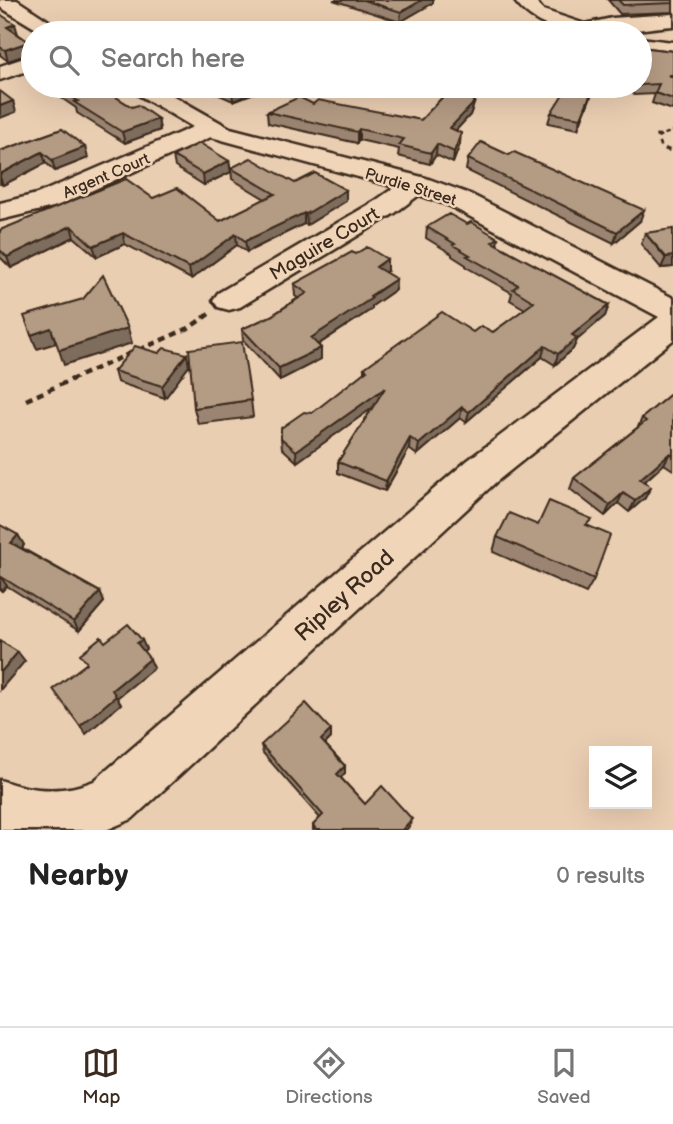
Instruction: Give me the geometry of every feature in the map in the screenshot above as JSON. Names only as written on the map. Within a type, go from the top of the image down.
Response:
[{"type":"street","points":[[4,0],[38,21]]},
{"type":"street","points":[[524,0],[536,14],[556,21]]},
{"type":"street","points":[[652,21],[673,20]]},
{"type":"street","points":[[652,45],[673,48]]},
{"type":"street","points":[[0,73],[21,66]]},
{"type":"street","name":"Purdie Street","points":[[159,98],[209,129],[416,184],[460,200],[673,311]]},
{"type":"street","name":"Argent Court","points":[[0,212],[47,200],[209,129]]},
{"type":"street","name":"Maguire Court","points":[[229,300],[385,207],[416,184]]},
{"type":"street","name":"Ripley Road","points":[[0,807],[35,817],[54,819],[94,810],[113,800],[482,471],[673,323]]},
{"type":"path","points":[[673,131],[657,136],[662,146],[673,152]]},
{"type":"path","points":[[26,400],[189,328],[229,300]]},
{"type":"building","points":[[363,0],[422,0],[401,12]]},
{"type":"building","points":[[618,0],[673,0],[673,3],[623,5]]},
{"type":"building","points":[[0,14],[15,24],[7,27],[21,37],[21,45],[5,50],[0,47]]},
{"type":"building","points":[[652,48],[673,51],[673,75],[668,75],[673,77],[673,99],[655,93],[659,84],[652,84]]},
{"type":"building","points":[[0,91],[13,101],[0,106]]},
{"type":"building","points":[[74,98],[117,98],[132,107],[138,105],[158,119],[122,132],[74,102],[78,101]]},
{"type":"building","points":[[301,98],[313,104],[318,100],[421,120],[442,98],[475,98],[472,105],[450,128],[461,133],[454,152],[437,144],[431,153],[399,145],[404,139],[359,129],[357,132],[267,112]]},
{"type":"building","points":[[560,98],[589,98],[581,118],[551,113]]},
{"type":"building","points":[[62,129],[85,147],[52,160],[42,152],[0,174],[0,151]]},
{"type":"building","points":[[481,142],[509,155],[514,152],[644,210],[617,232],[468,159]]},
{"type":"building","points":[[200,143],[229,161],[203,174],[173,156]]},
{"type":"building","points":[[251,158],[295,183],[315,173],[346,190],[306,214],[245,241],[236,234],[189,268],[123,233],[93,246],[71,226],[7,257],[0,250],[0,230],[126,179],[153,198],[177,188],[220,221],[275,194],[231,168]]},
{"type":"building","points":[[449,214],[467,224],[471,222],[498,238],[492,242],[609,305],[572,335],[577,338],[558,354],[545,346],[469,412],[462,407],[419,444],[410,438],[386,481],[338,462],[385,388],[296,451],[281,438],[281,428],[304,412],[312,413],[367,370],[364,368],[442,312],[473,332],[481,326],[493,332],[534,302],[513,289],[518,285],[467,256],[470,255],[427,227]]},
{"type":"building","points":[[673,229],[673,256],[666,257],[645,233]]},
{"type":"building","points":[[367,247],[387,259],[376,267],[396,279],[311,338],[321,348],[279,368],[242,329],[271,316],[307,293],[294,284],[352,252],[355,254]]},
{"type":"building","points":[[103,275],[128,328],[59,350],[51,328],[31,335],[24,316],[83,299]]},
{"type":"building","points":[[242,342],[251,400],[194,408],[189,349]]},
{"type":"building","points":[[135,346],[159,353],[164,348],[187,354],[162,386],[114,371]]},
{"type":"building","points":[[673,392],[673,455],[670,453],[640,479],[651,487],[635,501],[623,493],[610,505],[574,478],[646,421],[642,418]]},
{"type":"building","points":[[549,501],[592,519],[586,525],[610,535],[594,579],[497,537],[509,513],[538,525]]},
{"type":"building","points":[[0,525],[18,535],[11,543],[100,592],[74,622],[0,576]]},
{"type":"building","points":[[128,624],[142,640],[137,643],[150,659],[112,690],[116,696],[80,726],[53,689],[87,663],[80,654],[101,637],[105,642]]},
{"type":"building","points":[[0,641],[18,652],[0,673]]},
{"type":"building","points":[[306,703],[331,730],[321,740],[345,766],[337,774],[365,804],[382,786],[412,819],[402,830],[317,830],[313,825],[323,815],[261,745]]}]
